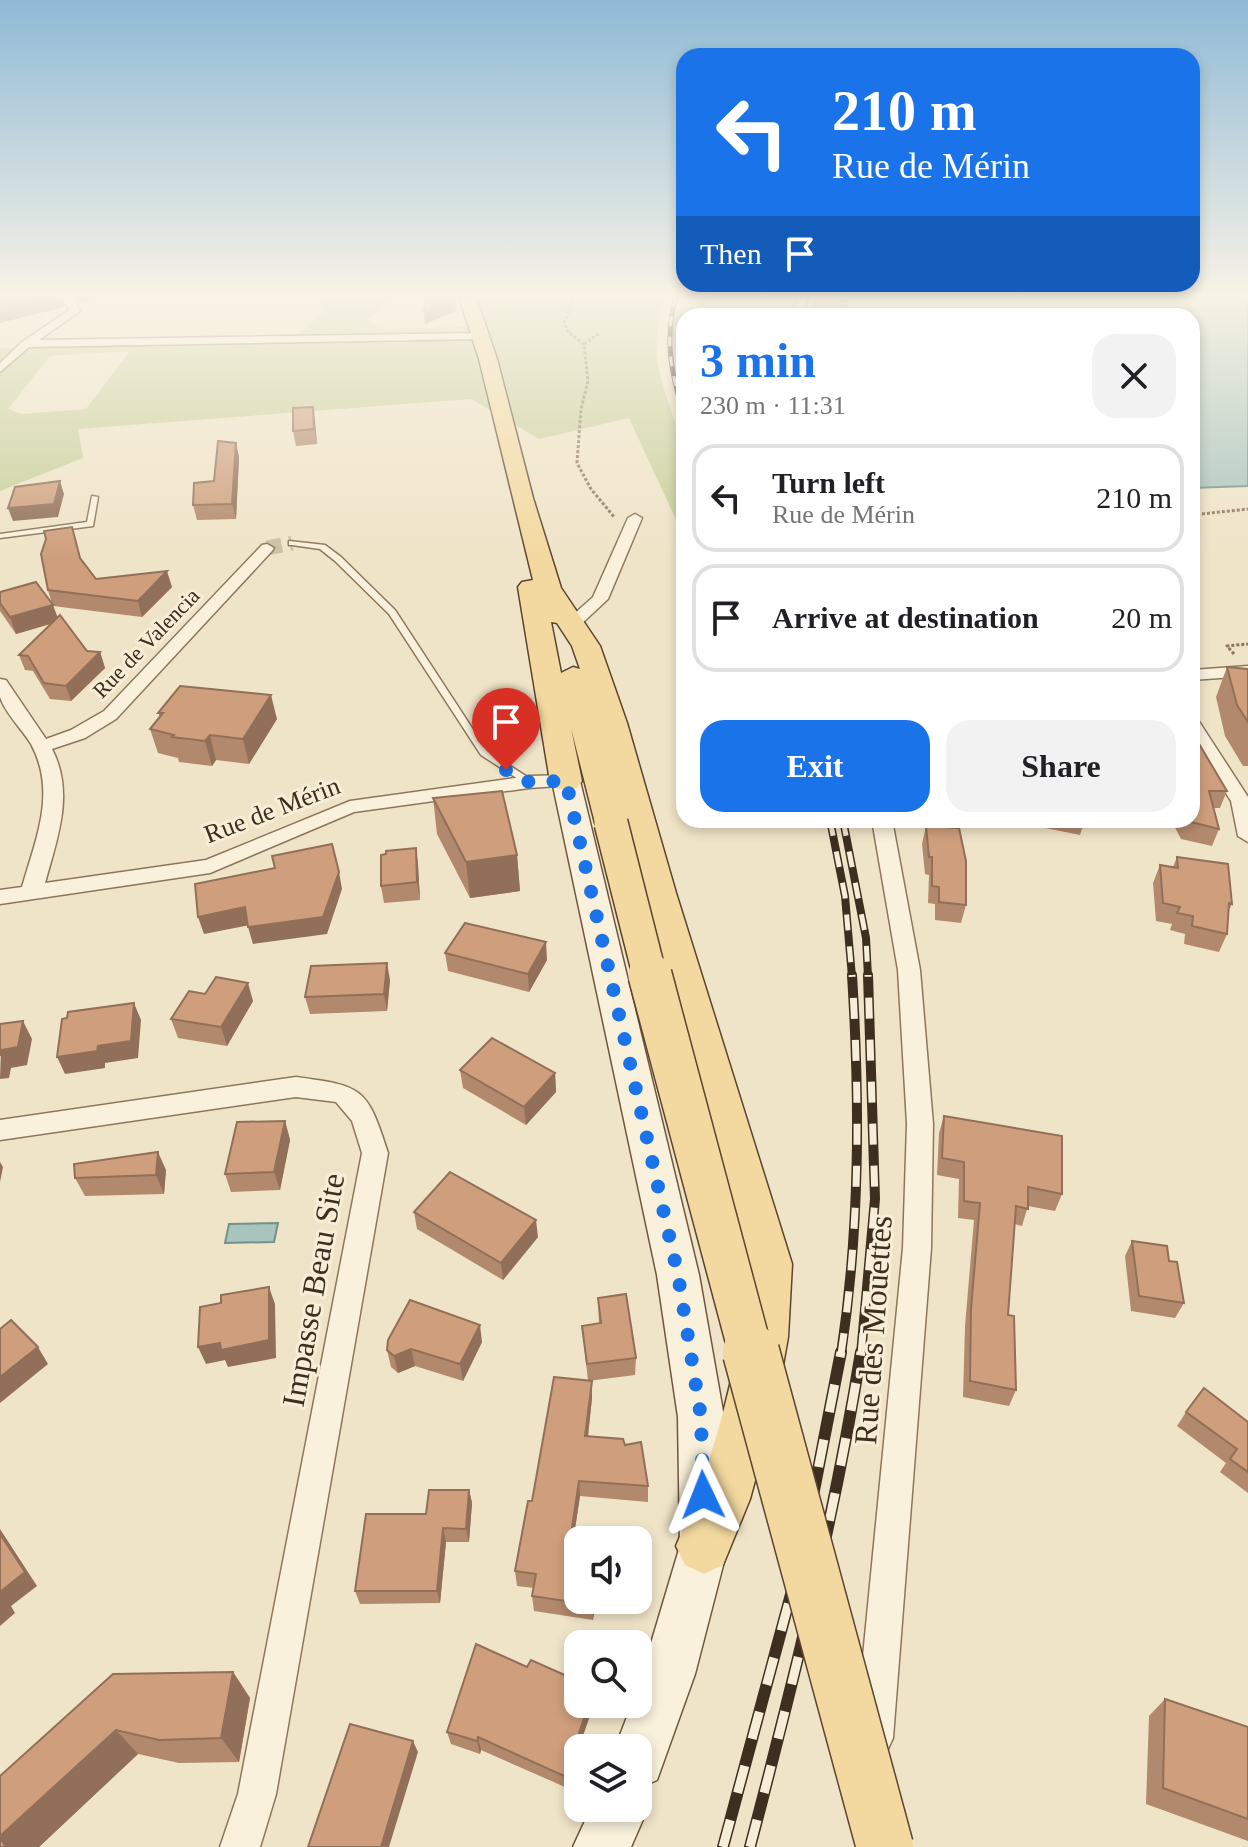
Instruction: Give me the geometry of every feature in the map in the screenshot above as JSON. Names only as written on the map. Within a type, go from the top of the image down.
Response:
[{"type":"main road","points":[[494,383],[681,1096],[771,1418],[885,1847]]},
{"type":"main road","points":[[522,498],[547,782],[678,1275],[701,1417],[704,1546]]},
{"type":"main road","points":[[550,591],[586,646],[612,723],[658,893],[769,1264],[764,1337],[752,1399],[723,1499],[704,1546],[669,1674],[648,1734]]},
{"type":"main road","points":[[602,1847],[614,1822]]},
{"type":"street","points":[[571,625],[600,599],[635,518]]},
{"type":"street","name":"Rue de Valencia","points":[[41,747],[78,734],[110,715],[267,548]]},
{"type":"street","points":[[1200,674],[1248,671]]},
{"type":"street","points":[[0,684],[51,766],[54,803],[31,894]]},
{"type":"street","points":[[1200,736],[1244,801],[1248,836]]},
{"type":"street","name":"Rue de Mérin","points":[[0,897],[210,866],[350,807],[547,782]]},
{"type":"street","name":"Rue des Mouettes","points":[[865,1847],[917,1248],[920,1124],[909,970],[883,828]]},
{"type":"street","name":"Impasse Beau Site","points":[[0,1130],[296,1087],[343,1093],[364,1117],[375,1153],[257,1794],[240,1847]]},
{"type":"lane","points":[[0,536],[90,524],[94,497]]},
{"type":"lane","points":[[292,543],[322,547],[392,612],[484,753],[547,782]]},
{"type":"path","points":[[587,383],[581,409],[577,463],[591,489],[627,535]]},
{"type":"path","points":[[1200,514],[1248,509]]},
{"type":"green space","points":[[0,383],[28,383],[8,409],[22,414],[86,409],[106,383],[663,383],[676,426],[676,520],[629,418],[539,439],[471,399],[78,429],[83,458],[0,491]]},
{"type":"water","points":[[1200,383],[1248,383],[1248,486],[1200,488]]},
{"type":"water","points":[[278,1223],[274,1242],[225,1243],[229,1224]]},
{"type":"building","points":[[313,407],[314,429],[293,431],[293,408]]},
{"type":"building","points":[[218,441],[236,443],[232,504],[193,505],[194,483],[214,481]]},
{"type":"building","points":[[60,481],[54,504],[8,508],[15,487]]},
{"type":"building","points":[[72,527],[80,558],[96,579],[167,571],[138,601],[48,590],[41,554],[46,539],[44,531]]},
{"type":"building","points":[[36,582],[53,605],[10,617],[0,603],[0,592]]},
{"type":"building","points":[[60,615],[87,651],[100,652],[66,686],[44,683],[28,656],[19,655]]},
{"type":"building","points":[[1227,667],[1248,669],[1248,722],[1237,705]]},
{"type":"building","points":[[180,686],[271,695],[243,739],[210,735],[205,741],[172,737],[174,735],[150,729],[163,713],[158,713]]},
{"type":"building","points":[[1200,745],[1227,791],[1209,791],[1219,829],[1200,824]]},
{"type":"building","points":[[502,791],[517,855],[466,862],[433,798]]},
{"type":"building","points":[[926,828],[959,828],[966,861],[966,905],[939,902],[939,887],[932,886],[932,857],[929,857]]},
{"type":"building","points":[[332,844],[339,872],[323,917],[248,927],[245,907],[198,917],[195,884],[275,868],[272,856]]},
{"type":"building","points":[[416,848],[417,882],[381,886],[381,855],[386,851]]},
{"type":"building","points":[[1177,857],[1228,864],[1232,904],[1229,903],[1227,934],[1192,926],[1193,916],[1177,913],[1180,907],[1163,903],[1160,865],[1178,868]]},
{"type":"building","points":[[465,923],[546,942],[528,974],[445,953]]},
{"type":"building","points":[[387,963],[384,994],[305,997],[311,966]]},
{"type":"building","points":[[216,977],[248,983],[221,1027],[171,1019],[189,991],[205,994]]},
{"type":"building","points":[[134,1003],[131,1041],[98,1046],[97,1051],[57,1057],[62,1019],[67,1018],[68,1012]]},
{"type":"building","points":[[23,1021],[18,1047],[1,1050],[0,1056],[0,1024]]},
{"type":"building","points":[[492,1038],[555,1073],[524,1107],[460,1070]]},
{"type":"building","points":[[944,1116],[1062,1136],[1062,1194],[1028,1187],[1028,1209],[1016,1206],[1008,1315],[1014,1316],[1016,1390],[970,1381],[971,1309],[980,1203],[964,1201],[964,1162],[942,1158]]},
{"type":"building","points":[[285,1121],[274,1172],[225,1174],[237,1122]]},
{"type":"building","points":[[158,1152],[156,1175],[75,1178],[74,1164]]},
{"type":"building","points":[[450,1172],[536,1220],[501,1263],[414,1212]]},
{"type":"building","points":[[1132,1241],[1167,1246],[1169,1261],[1177,1262],[1184,1303],[1139,1296]]},
{"type":"building","points":[[269,1287],[269,1340],[221,1350],[220,1343],[198,1347],[200,1307],[221,1303],[221,1295]]},
{"type":"building","points":[[626,1294],[636,1358],[587,1364],[582,1326],[601,1323],[598,1298]]},
{"type":"building","points":[[410,1300],[480,1325],[460,1364],[411,1349],[394,1356],[387,1350],[388,1340]]},
{"type":"building","points":[[11,1320],[38,1347],[0,1377],[0,1329]]},
{"type":"building","points":[[554,1377],[592,1381],[585,1436],[623,1439],[625,1445],[641,1442],[648,1486],[579,1481],[572,1526],[564,1526],[564,1601],[532,1596],[536,1574],[515,1571],[528,1501],[532,1501]]},
{"type":"building","points":[[1204,1388],[1248,1422],[1248,1472],[1230,1459],[1237,1449],[1186,1412]]},
{"type":"building","points":[[429,1490],[469,1490],[466,1529],[443,1528],[437,1591],[355,1591],[366,1514],[426,1514]]},
{"type":"building","points":[[0,1534],[25,1572],[0,1592]]},
{"type":"building","points":[[476,1644],[527,1667],[531,1660],[564,1675],[564,1718],[584,1718],[579,1734],[564,1734],[564,1776],[478,1737],[477,1741],[447,1732]]},
{"type":"building","points":[[233,1672],[221,1738],[159,1740],[116,1730],[0,1836],[0,1776],[113,1674]]},
{"type":"building","points":[[1165,1699],[1248,1727],[1248,1819],[1163,1788]]},
{"type":"building","points":[[350,1724],[413,1741],[381,1847],[308,1847]]},
{"type":"tunnel","points":[[267,548],[292,543]]},
{"type":"railway","points":[[832,828],[845,896],[852,977]]},
{"type":"railway","points":[[845,828],[866,938],[868,977]]},
{"type":"railway","points":[[841,1354],[852,1259],[857,1165],[852,975]]},
{"type":"railway","points":[[861,1354],[875,1199],[868,975]]},
{"type":"railway","points":[[723,1847],[801,1557],[841,1352]]},
{"type":"railway","points":[[750,1847],[812,1601],[861,1352]]},
{"type":"route","points":[[506,770],[529,782],[566,781],[678,1275],[701,1417],[703,1495]]}]
